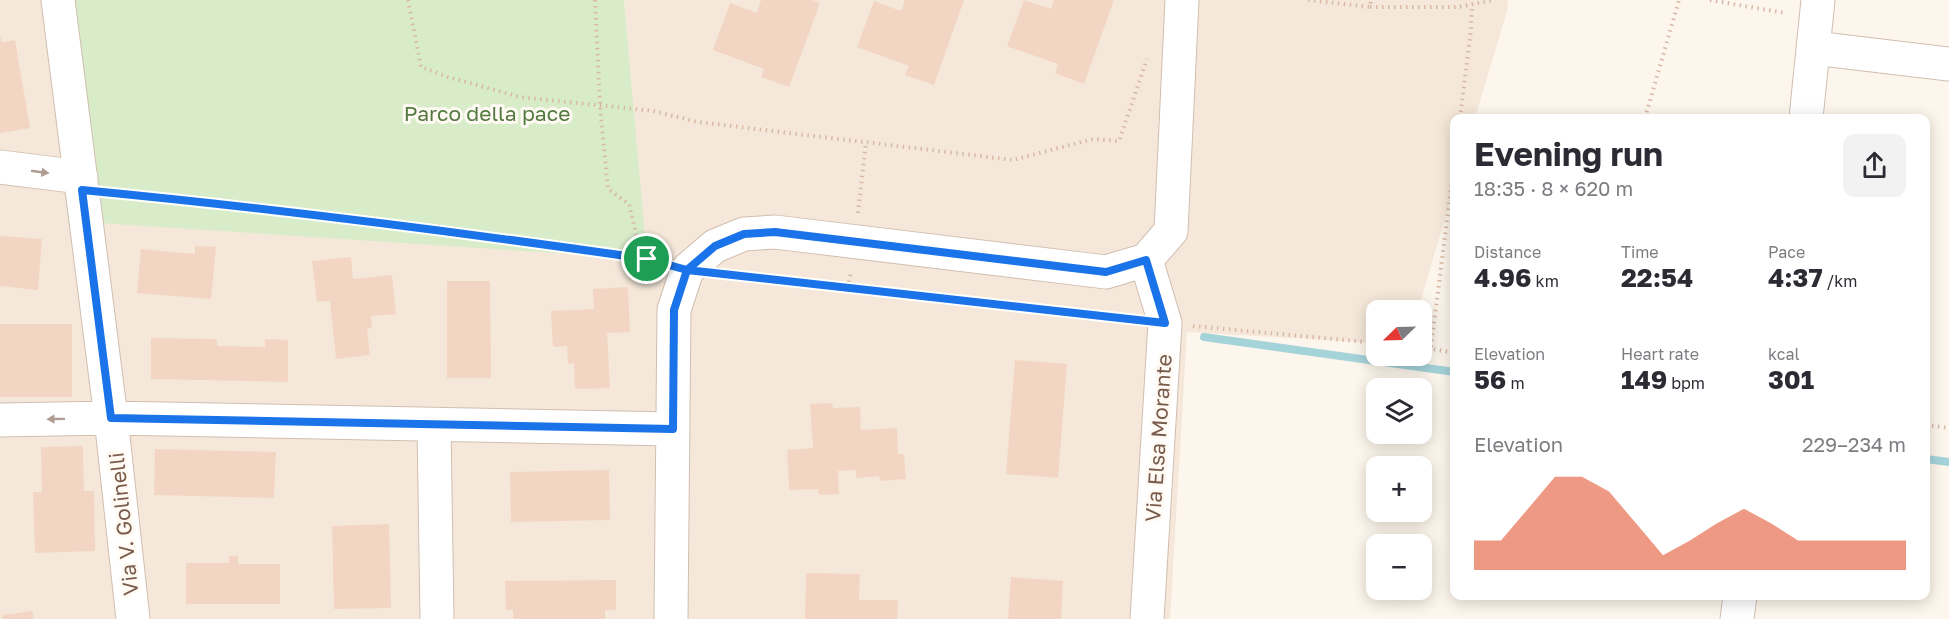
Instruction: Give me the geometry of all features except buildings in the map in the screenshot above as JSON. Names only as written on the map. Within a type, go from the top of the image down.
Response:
[{"type":"street","name":"Via V. Golinelli","points":[[58,0],[111,418],[133,619]]},
{"type":"street","points":[[670,619],[674,310],[687,270],[715,246],[744,234],[775,232],[1106,272],[1146,260],[1171,231],[1182,0]]},
{"type":"street","points":[[1806,114],[1818,0]]},
{"type":"street","points":[[1814,48],[1949,64]]},
{"type":"street","points":[[0,167],[82,183]]},
{"type":"street","name":"Via Elsa Morante","points":[[1146,260],[1165,323],[1147,619]]},
{"type":"street","points":[[0,420],[111,418],[673,429]]},
{"type":"street","points":[[434,425],[437,619]]},
{"type":"street","points":[[1737,619],[1739,600]]},
{"type":"path","points":[[408,0],[421,67],[520,97],[653,111],[698,122],[1013,160],[1093,139],[1119,141],[1150,51]]},
{"type":"path","points":[[595,0],[600,105],[608,189],[629,204],[639,246],[647,259]]},
{"type":"path","points":[[1308,0],[1370,8],[1459,8],[1493,0]]},
{"type":"path","points":[[1370,8],[1371,0]]},
{"type":"path","points":[[1646,114],[1679,0]]},
{"type":"path","points":[[1710,0],[1785,13]]},
{"type":"path","points":[[1460,114],[1472,4]]},
{"type":"path","points":[[82,183],[218,203],[475,234],[647,259],[687,270],[1165,323],[1366,342]]},
{"type":"path","points":[[1432,339],[1450,196]]},
{"type":"path","points":[[1432,347],[1450,352]]},
{"type":"path","points":[[1930,426],[1949,428]]},
{"type":"shaded area","points":[[0,0],[44,0],[646,259],[624,0],[1508,0],[1507,11],[1476,114],[1450,114],[1450,202],[1421,300],[1366,300],[1366,342],[1187,332],[1170,619],[0,619]]},
{"type":"green space","name":"Parco della pace","points":[[44,0],[624,0],[647,259],[68,221]]},
{"type":"waterway","points":[[1204,337],[1450,371]]},
{"type":"waterway","points":[[1930,460],[1949,462]]},
{"type":"route","points":[[647,259],[475,234],[218,203],[82,190],[111,418],[673,429],[674,310],[687,270],[1165,323],[1146,260],[1106,272],[775,232],[744,234],[715,246],[687,270],[647,259]]}]
